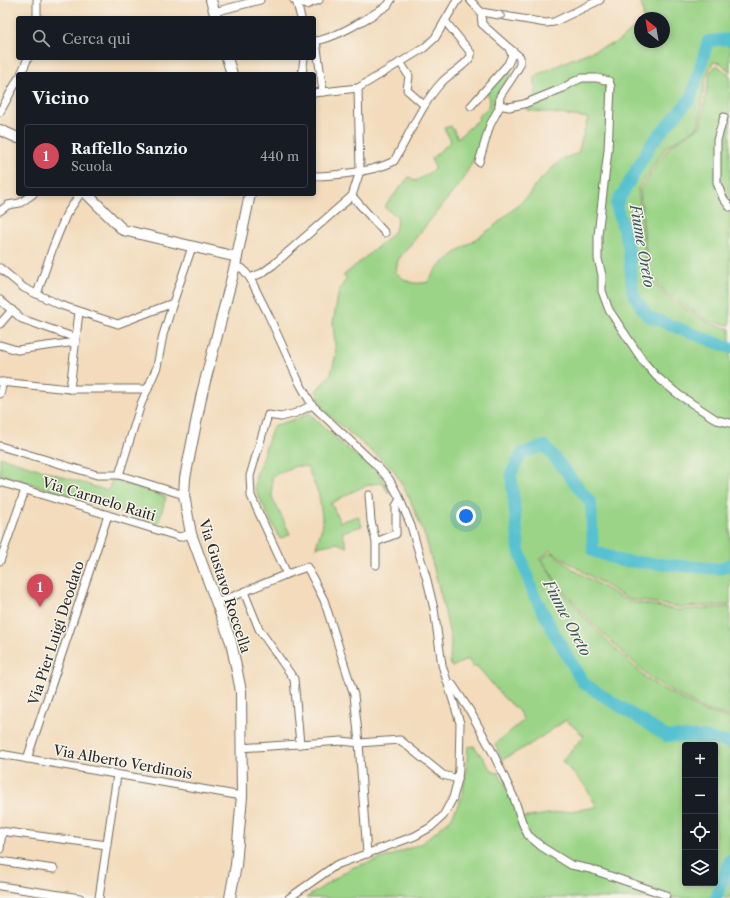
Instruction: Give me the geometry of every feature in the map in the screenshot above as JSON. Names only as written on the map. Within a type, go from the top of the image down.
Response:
[{"type":"street","points":[[36,16],[37,0]]},
{"type":"street","points":[[211,0],[215,15],[260,0]]},
{"type":"street","points":[[295,0],[306,5],[319,0]]},
{"type":"street","points":[[295,0],[300,16]]},
{"type":"street","points":[[316,42],[361,22],[388,5],[391,0]]},
{"type":"street","points":[[316,93],[358,88],[430,43],[435,38],[459,0]]},
{"type":"street","points":[[470,0],[481,12],[482,24],[520,57],[520,65],[500,96],[499,108],[490,125],[480,162]]},
{"type":"street","points":[[481,12],[546,23],[554,22],[600,0]]},
{"type":"street","points":[[316,176],[332,176],[360,171],[388,165],[394,161],[424,105],[441,82],[471,56],[471,53],[445,21]]},
{"type":"street","points":[[316,48],[323,92]]},
{"type":"street","points":[[471,106],[508,64],[512,55],[509,48]]},
{"type":"street","points":[[22,72],[27,60]]},
{"type":"street","points":[[228,60],[231,72]]},
{"type":"street","points":[[302,72],[304,60]]},
{"type":"street","points":[[400,62],[409,76],[408,90],[424,105]]},
{"type":"street","points":[[499,105],[508,107],[524,104],[563,88],[582,78],[597,78],[610,81],[608,150],[598,235],[598,259],[602,275],[602,291],[609,310],[643,361],[656,376],[680,395],[717,420],[730,423]]},
{"type":"street","points":[[0,112],[16,83]]},
{"type":"street","points":[[250,278],[262,274],[352,196],[360,171],[358,88]]},
{"type":"street","points":[[724,117],[717,140],[717,183],[723,198],[730,207]]},
{"type":"street","points":[[0,130],[16,137]]},
{"type":"street","points":[[0,210],[8,204],[20,203],[29,196]]},
{"type":"street","points":[[37,294],[53,246],[66,215],[79,196]]},
{"type":"street","points":[[89,196],[123,230],[192,247],[236,262],[243,269],[250,278],[299,382],[312,405],[389,479],[400,499],[411,526],[425,573],[434,609],[442,665],[460,722],[460,768],[453,798],[443,816],[430,827],[415,836],[336,865],[289,898]]},
{"type":"street","name":"Via Gustavo Roccella","points":[[230,898],[236,865],[242,796],[241,691],[231,642],[191,534],[184,495],[185,478],[202,393],[236,262],[250,196]]},
{"type":"street","points":[[352,196],[385,233]]},
{"type":"street","points":[[119,475],[141,404],[157,367],[163,335],[192,247]]},
{"type":"street","points":[[0,268],[24,288],[60,305],[118,324],[173,303]]},
{"type":"street","points":[[0,300],[22,319],[76,340]]},
{"type":"street","points":[[0,324],[12,310]]},
{"type":"street","points":[[70,389],[79,312]]},
{"type":"street","points":[[0,345],[17,350],[76,340]]},
{"type":"street","points":[[0,394],[2,382],[70,389],[148,388]]},
{"type":"street","points":[[287,574],[251,496],[250,476],[268,415],[281,418],[312,405]]},
{"type":"street","name":"Via Carmelo Raiti","points":[[0,446],[97,475],[119,475],[184,495]]},
{"type":"street","name":"Via Carmelo Raiti","points":[[0,482],[180,537],[191,534]]},
{"type":"street","points":[[0,561],[25,490]]},
{"type":"street","points":[[369,495],[371,521],[376,542],[376,565]]},
{"type":"street","points":[[376,542],[396,534],[396,506],[400,499]]},
{"type":"street","name":"Via Pier Luigi Deodato","points":[[28,759],[108,515]]},
{"type":"street","points":[[217,603],[307,567],[324,600],[354,695],[359,743],[366,854]]},
{"type":"street","points":[[244,592],[258,629],[294,679],[300,744]]},
{"type":"street","points":[[448,685],[452,684],[470,710],[493,753],[514,798],[528,836],[542,847],[571,865],[590,869],[666,895]]},
{"type":"street","points":[[241,748],[342,741],[359,743],[400,740],[443,775],[458,779]]},
{"type":"street","name":"Via Alberto Verdinois","points":[[0,754],[242,796]]},
{"type":"street","points":[[99,898],[117,774]]},
{"type":"street","points":[[0,848],[1,831],[107,845]]},
{"type":"street","points":[[0,861],[54,869]]},
{"type":"street","points":[[0,886],[80,898]]},
{"type":"green space","points":[[640,0],[730,0],[730,72],[721,63],[713,62],[706,77],[698,127],[667,146],[638,189],[647,273],[665,295],[708,323],[730,329],[730,605],[679,607],[628,599],[550,550],[540,559],[561,590],[593,627],[648,680],[702,711],[730,718],[730,898],[306,898],[351,868],[390,856],[422,843],[451,819],[461,799],[466,773],[468,747],[474,746],[493,772],[499,773],[521,818],[597,807],[585,786],[562,761],[584,736],[566,720],[529,745],[502,760],[495,744],[524,720],[517,709],[504,698],[477,666],[473,667],[468,659],[452,667],[450,662],[451,640],[442,600],[426,539],[410,499],[393,469],[324,410],[316,391],[331,374],[336,354],[333,323],[339,290],[347,278],[343,276],[387,239],[395,230],[398,217],[384,207],[409,177],[416,181],[429,173],[435,167],[431,159],[451,141],[444,128],[451,126],[458,138],[479,119],[478,116],[488,108],[490,99],[486,92],[508,73],[512,74],[495,97],[494,113],[483,135],[474,159],[461,182],[398,260],[396,272],[403,279],[414,283],[428,282],[438,267],[458,251],[492,228],[528,196],[535,185],[562,159],[578,153],[588,118],[527,110],[527,105],[535,95],[535,76],[574,58],[617,42],[634,29],[634,48],[670,48],[670,12],[643,12]]},
{"type":"green space","points":[[716,65],[730,76],[730,325],[708,321],[665,292],[648,271],[640,190],[670,146],[700,127],[710,73]]},
{"type":"green space","points":[[309,413],[345,447],[378,472],[390,492],[389,494],[383,484],[371,484],[331,503],[340,522],[358,516],[362,526],[342,532],[347,547],[337,543],[316,547],[323,524],[319,495],[307,467],[296,466],[272,476],[272,497],[290,534],[280,539],[255,489],[256,476],[273,426],[299,418]]},
{"type":"green space","points":[[0,457],[108,491],[112,480],[166,497],[158,524],[0,474]]},
{"type":"green space","points":[[551,552],[574,570],[627,601],[678,610],[730,607],[730,716],[702,709],[650,678],[594,625],[557,583],[542,559]]},
{"type":"waterway","name":"Fiume Oreto","points":[[730,41],[729,39],[708,41],[691,98],[651,144],[616,205],[628,245],[633,294],[647,316],[730,348]]},
{"type":"waterway","name":"Fiume Oreto","points":[[730,564],[721,569],[622,561],[593,551],[591,503],[545,446],[522,453],[511,474],[519,550],[533,593],[583,683],[666,736],[704,737],[730,743]]},
{"type":"waterway","name":"Fiume Oreto","points":[[716,898],[730,860]]},
{"type":"place","name":"Raffello Sanzio","points":[[40,607]]}]
